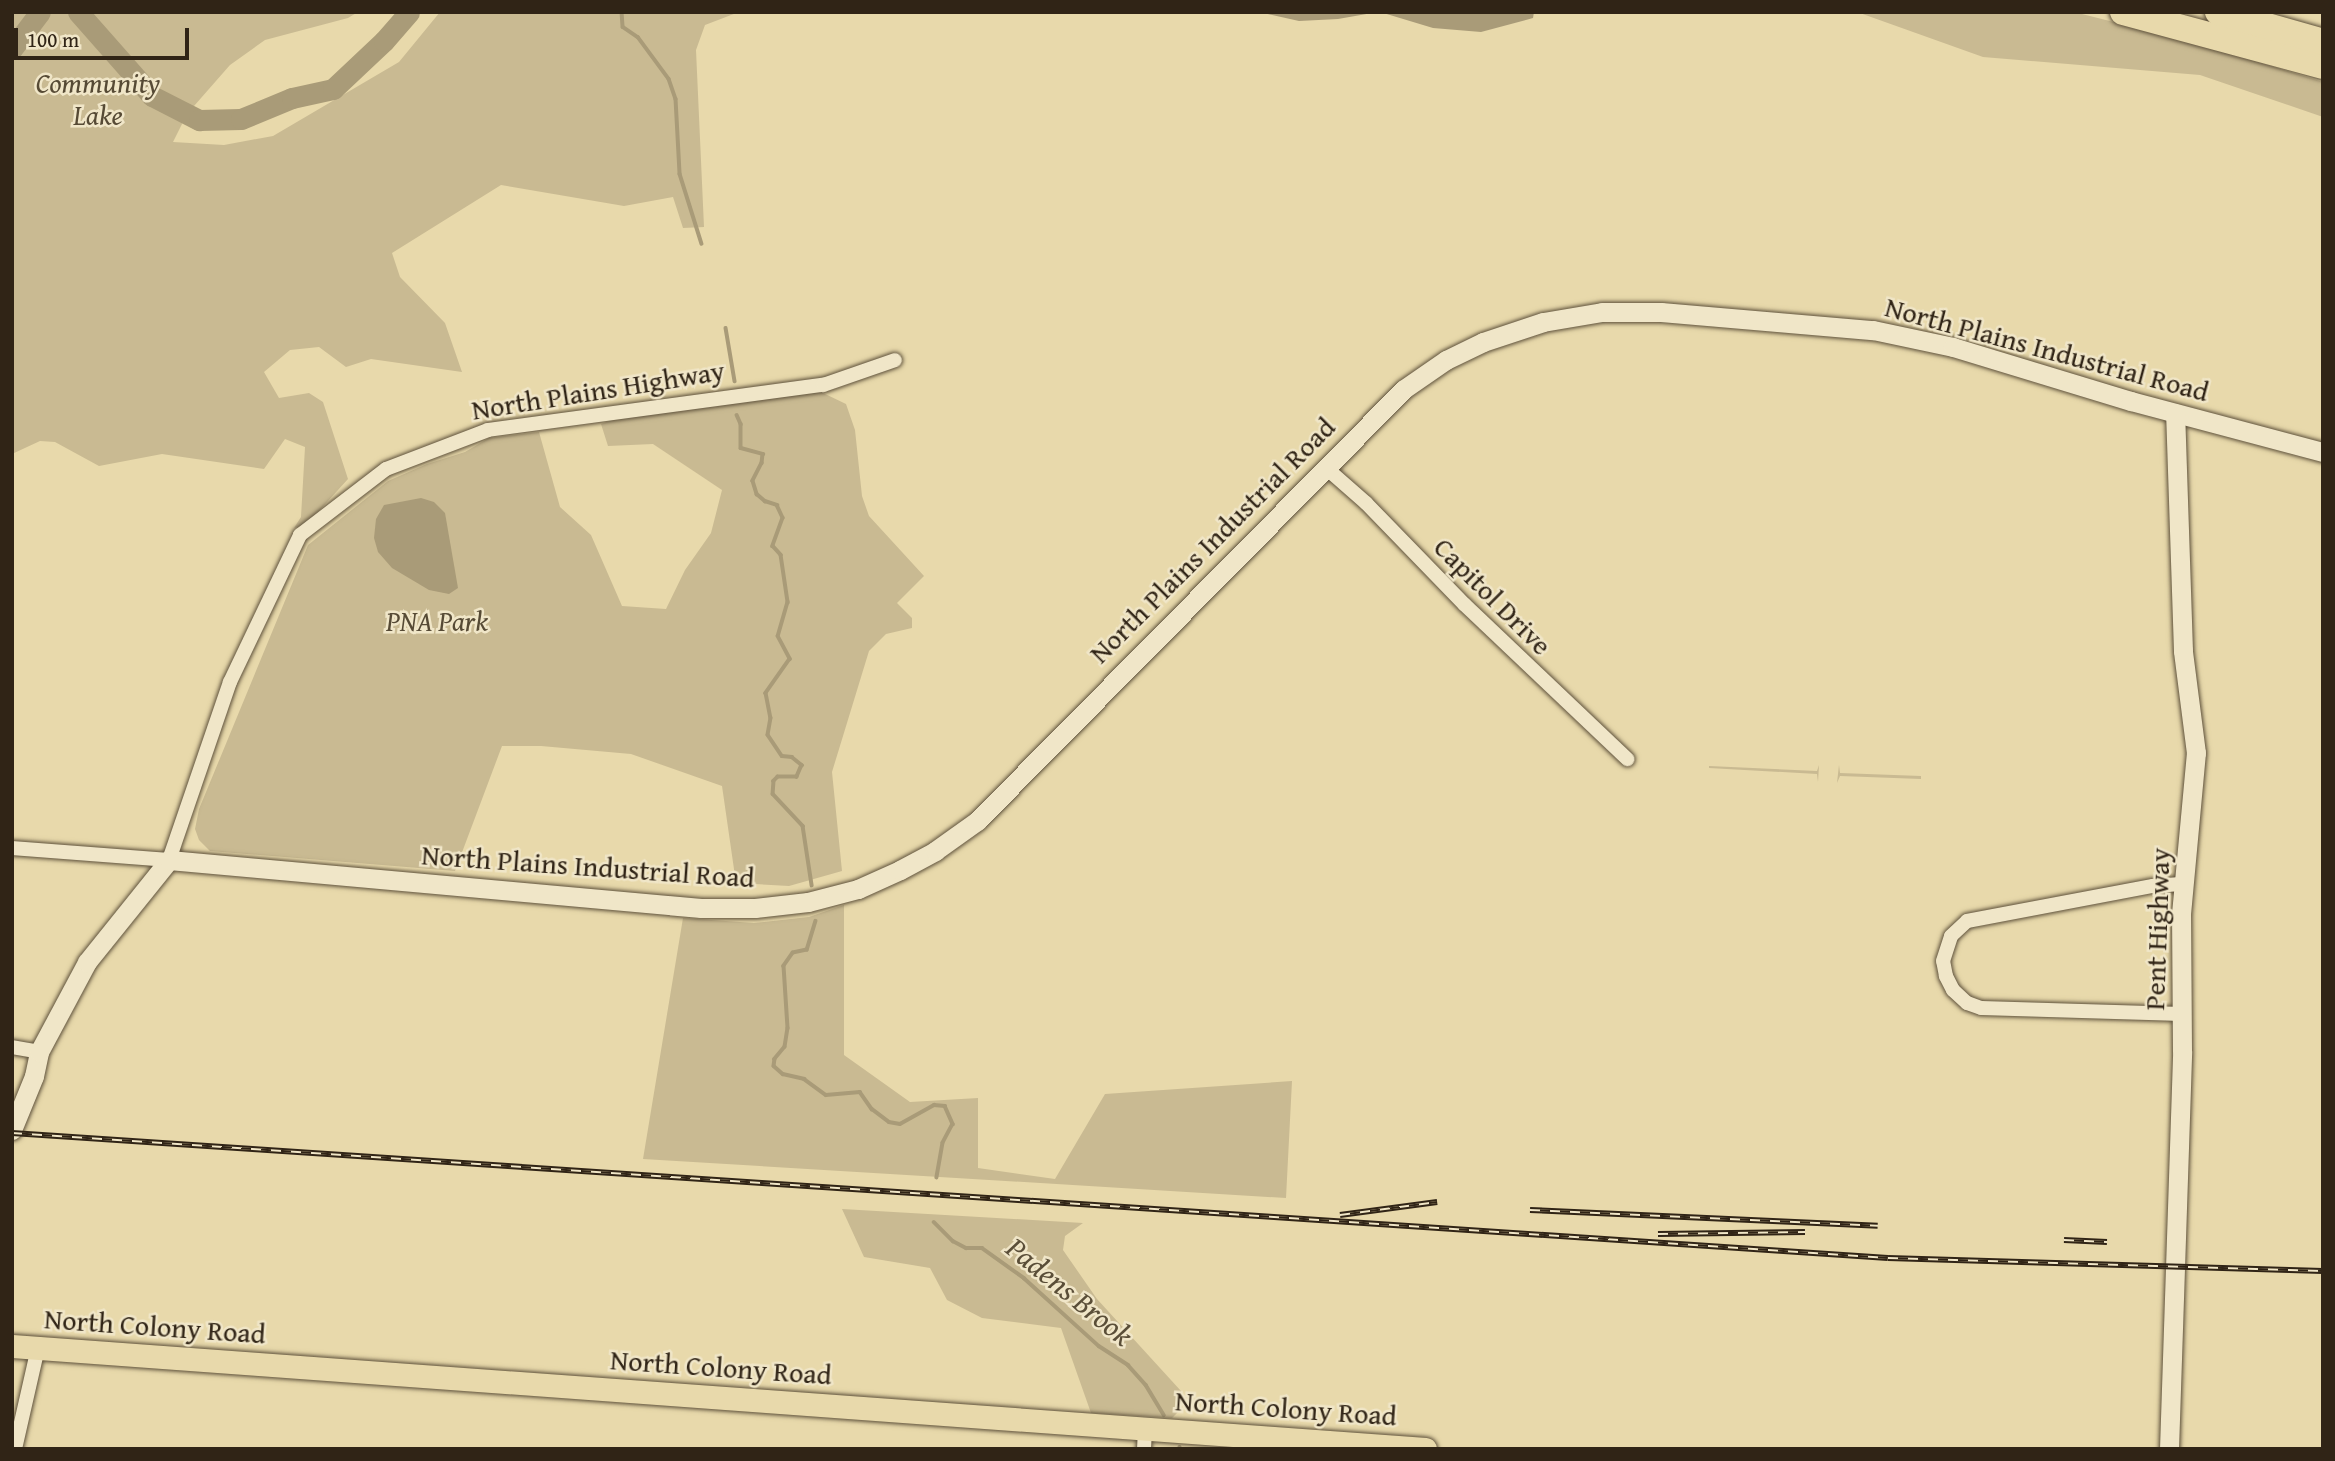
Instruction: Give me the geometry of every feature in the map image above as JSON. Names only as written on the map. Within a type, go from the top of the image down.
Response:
[{"type":"highway","points":[[2123,12],[2323,66]]},
{"type":"highway","points":[[2218,12],[2323,42]]},
{"type":"main road","name":"North Colony Road","points":[[12,1346],[1145,1438],[1425,1449]]},
{"type":"street","name":"North Plains Industrial Road","points":[[169,860],[701,908],[755,908],[808,902],[858,889],[935,850],[977,821],[1404,389],[1446,360],[1483,342],[1543,322],[1602,312],[1661,312],[1873,330],[1953,347],[2175,413],[2323,452]]},
{"type":"street","name":"North Plains Highway","points":[[12,1105],[26,1072],[87,962],[169,860],[230,682],[300,535],[386,469],[488,430],[823,384],[895,360]]},
{"type":"street","name":"Pent Highway","points":[[2169,1449],[2184,884],[2196,753],[2183,651],[2175,413]]},
{"type":"street","name":"Capitol Drive","points":[[1325,467],[1366,503],[1465,605],[1627,759]]},
{"type":"street","points":[[12,848],[169,860]]},
{"type":"street","points":[[2182,1014],[1981,1009],[1967,1003],[1953,990],[1943,961],[1951,936],[1967,921],[2153,886],[2184,884]]},
{"type":"street","points":[[12,1047],[36,1058]]},
{"type":"street","name":"North Plains Highway","points":[[12,1130],[34,1076],[36,1058]]},
{"type":"street","points":[[15,1449],[38,1348]]},
{"type":"green space","name":"Community Lake","points":[[12,12],[358,12],[348,18],[265,40],[230,65],[187,114],[173,142],[224,145],[273,136],[399,62],[440,12],[739,12],[705,25],[696,50],[704,227],[683,228],[673,197],[624,206],[501,185],[392,253],[400,277],[445,323],[462,372],[371,359],[346,367],[319,347],[290,350],[264,372],[279,398],[309,393],[323,402],[348,479],[307,524],[294,528],[301,517],[305,447],[285,439],[264,469],[162,454],[99,466],[55,442],[40,441],[12,454]]},
{"type":"green space","points":[[1857,12],[2074,12],[2193,42],[2323,82],[2323,117],[2200,75],[1983,57]]},
{"type":"green space","name":"PNA Park","points":[[821,392],[846,404],[855,430],[862,496],[869,516],[924,576],[897,603],[912,618],[912,628],[886,634],[869,651],[832,772],[842,871],[789,886],[736,883],[722,786],[631,754],[541,746],[502,746],[455,871],[210,851],[199,840],[195,829],[199,809],[308,545],[388,481],[427,464],[465,452],[489,438],[539,432],[560,507],[591,535],[622,606],[666,609],[685,570],[711,533],[722,490],[653,444],[608,446],[601,424],[618,418]]},
{"type":"green space","points":[[1819,765],[1818,782],[1817,774],[1709,768],[1817,771]]},
{"type":"green space","points":[[1839,765],[1840,773],[1921,776],[1921,779],[1840,776],[1837,783]]},
{"type":"green space","points":[[844,905],[844,1055],[910,1102],[978,1098],[978,1168],[1055,1179],[1105,1094],[1292,1081],[1286,1198],[643,1159],[683,918],[754,923],[809,917]]},
{"type":"green space","points":[[842,1209],[1083,1223],[1065,1236],[1063,1250],[1097,1299],[1181,1391],[1181,1409],[1172,1418],[1091,1413],[1061,1328],[982,1318],[947,1300],[930,1268],[864,1257]]},
{"type":"shaded area","points":[[1259,12],[1378,12],[1338,19],[1299,21]]},
{"type":"shaded area","points":[[1380,12],[1534,12],[1533,18],[1481,32],[1433,28]]},
{"type":"shaded area","points":[[421,498],[434,502],[445,513],[458,588],[449,594],[429,590],[392,568],[378,552],[374,538],[376,519],[384,505]]},
{"type":"waterway","points":[[12,49],[40,12]]},
{"type":"waterway","points":[[78,12],[152,96],[199,120],[241,119],[292,98],[333,89],[384,41],[409,12]]},
{"type":"waterway","name":"Padens Brook","points":[[622,12],[623,27],[638,37],[669,79],[676,99],[680,174],[702,244]]},
{"type":"waterway","name":"Padens Brook","points":[[726,328],[735,381]]},
{"type":"waterway","name":"Padens Brook","points":[[737,415],[741,424],[741,448],[763,454],[762,463],[753,481],[757,494],[765,501],[777,505],[783,518],[773,546],[781,555],[788,602],[778,636],[790,659],[766,693],[771,718],[768,735],[782,756],[792,757],[802,765],[797,777],[778,777],[774,781],[773,794],[803,826],[812,885]]},
{"type":"waterway","name":"Padens Brook","points":[[816,921],[807,950],[793,953],[784,966],[788,1028],[785,1047],[775,1059],[774,1066],[783,1074],[804,1079],[826,1095],[860,1092],[872,1109],[889,1122],[900,1124],[934,1105],[945,1106],[953,1124],[943,1143],[937,1177]]},
{"type":"waterway","name":"Padens Brook","points":[[934,1222],[953,1241],[966,1248],[982,1248],[1024,1278],[1099,1346],[1128,1365],[1146,1385],[1164,1415]]},
{"type":"railway","points":[[12,1133],[1888,1258],[2323,1271]]},
{"type":"railway","points":[[1340,1215],[1437,1202]]},
{"type":"railway","points":[[1530,1210],[1878,1226]]},
{"type":"railway","points":[[1658,1234],[1805,1232]]},
{"type":"railway","points":[[2064,1240],[2107,1242]]}]
